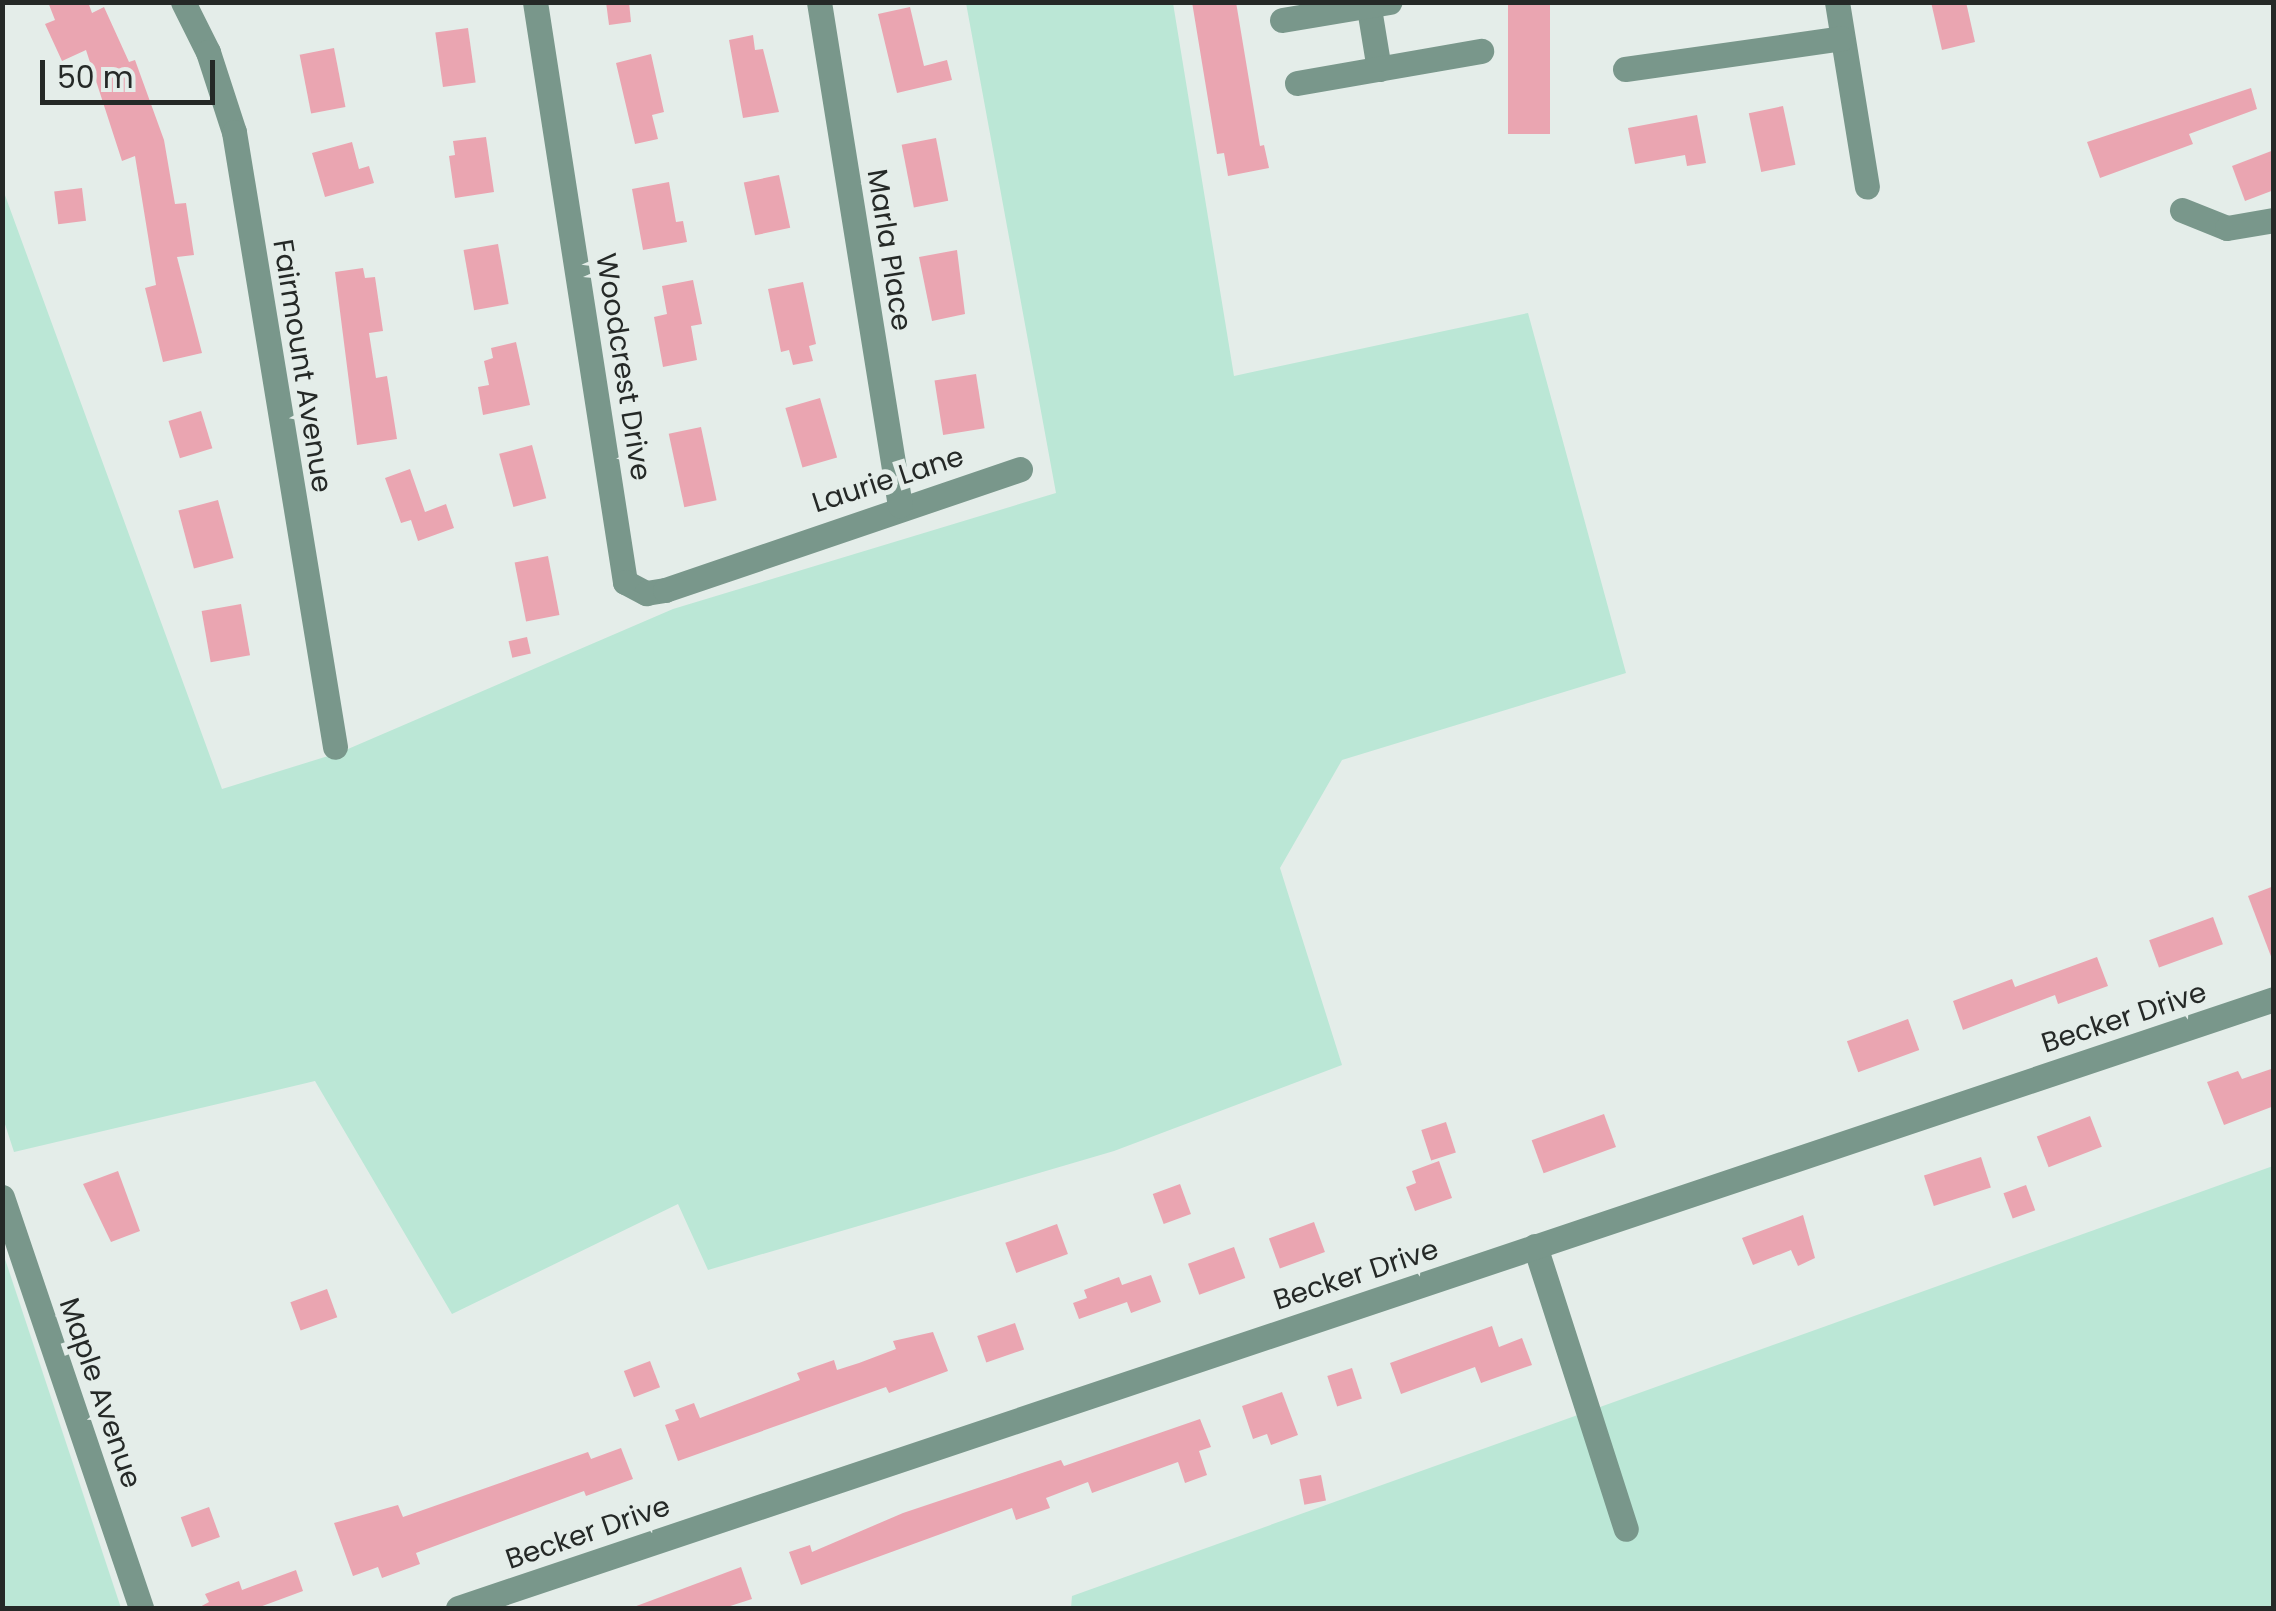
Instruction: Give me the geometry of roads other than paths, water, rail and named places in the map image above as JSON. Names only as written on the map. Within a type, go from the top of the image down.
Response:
[{"type":"street","name":"Fairmount Avenue","points":[[183,2],[208,52],[234,132],[335,747]]},
{"type":"street","name":"Woodcrest Drive","points":[[535,2],[625,582],[646,593],[665,590],[774,550]]},
{"type":"street","name":"Marla Place","points":[[819,2],[900,506]]},
{"type":"street","points":[[1837,2],[1867,186]]},
{"type":"street","points":[[1282,20],[1375,4],[1380,69]]},
{"type":"street","points":[[1626,70],[1842,38]]},
{"type":"street","points":[[1297,82],[1480,52]]},
{"type":"street","points":[[2182,210],[2227,228],[2274,220]]},
{"type":"street","name":"Laurie Lane","points":[[774,550],[1020,469]]},
{"type":"street","name":"Becker Drive","points":[[458,1608],[2274,1000]]},
{"type":"street","name":"Maple Avenue","points":[[2,1196],[141,1608]]},
{"type":"street","points":[[1535,1246],[1626,1529]]}]
